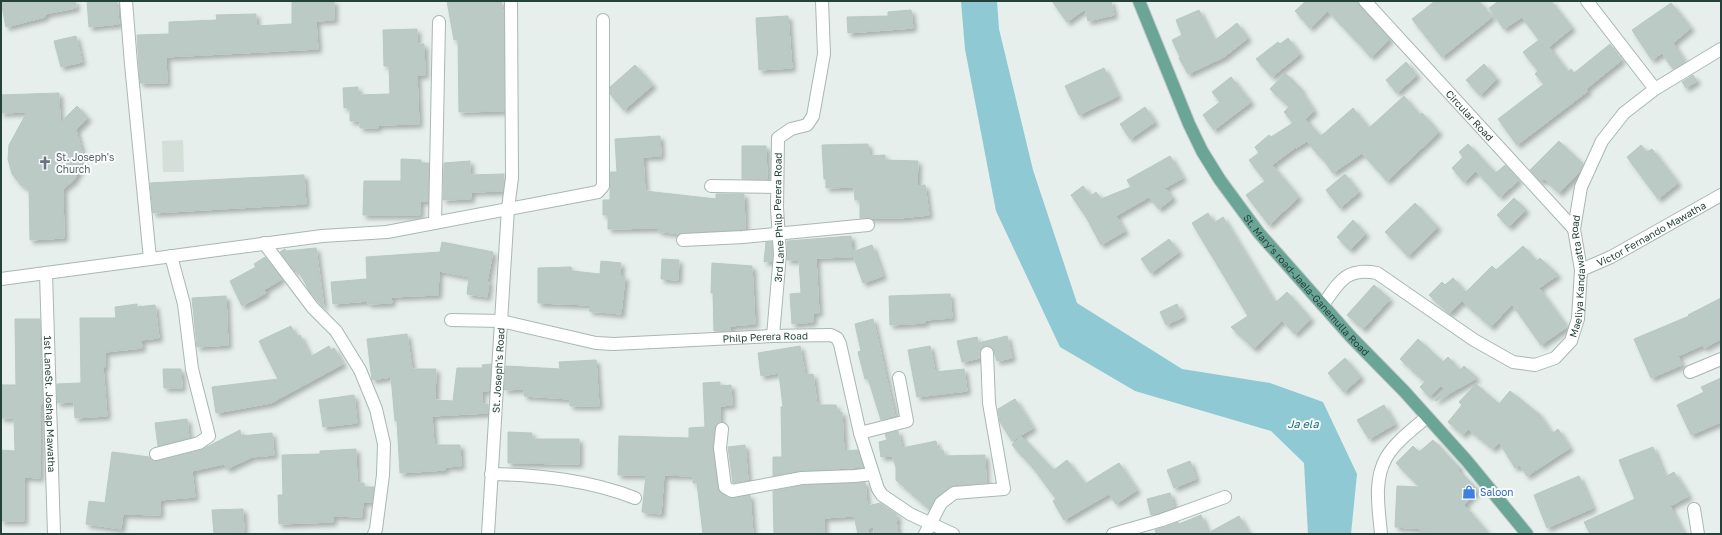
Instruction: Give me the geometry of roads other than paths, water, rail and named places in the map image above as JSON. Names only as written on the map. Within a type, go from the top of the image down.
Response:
[{"type":"main road","name":"St. Mary's road-Jaela-Ganemulla Road","points":[[1139,1],[1178,97],[1202,151],[1259,233],[1351,337],[1427,417],[1527,534]]},
{"type":"street","points":[[126,1],[130,64],[150,259]]},
{"type":"street","name":"St. Joseph's Road","points":[[488,534],[508,208],[512,178],[511,1]]},
{"type":"street","name":"3rd Lane Philp Perera Road","points":[[773,336],[780,254],[777,187],[778,138],[791,129],[807,125],[812,116],[824,54],[822,1]]},
{"type":"street","name":"Circular Road","points":[[1365,1],[1574,229]]},
{"type":"street","points":[[1587,1],[1655,88]]},
{"type":"street","points":[[1,279],[264,243],[322,236],[387,232],[598,192],[603,186],[603,20]]},
{"type":"street","points":[[435,223],[439,22]]},
{"type":"street","name":"Maeliya Kandawatta Road","points":[[1323,305],[1338,282],[1350,273],[1365,271],[1377,273],[1474,340],[1514,362],[1536,365],[1555,358],[1571,341],[1578,319],[1581,270],[1574,229],[1581,187],[1602,141],[1624,113],[1655,88],[1721,49]]},
{"type":"street","points":[[711,186],[777,187]]},
{"type":"street","name":"Victor Fernando Mawatha","points":[[1581,270],[1611,257],[1721,195]]},
{"type":"street","points":[[683,240],[779,234],[868,225]]},
{"type":"street","points":[[264,243],[313,308],[336,331],[360,370],[376,409],[384,444],[383,475],[374,534]]},
{"type":"street","points":[[156,454],[199,444],[209,436],[192,369],[184,304],[171,256]]},
{"type":"street","name":"1st LaneSt. Joshap Mawatha","points":[[46,273],[54,534]]},
{"type":"street","name":"Philp Perera Road","points":[[451,320],[501,321],[596,343],[614,344],[773,336],[831,336],[837,338],[840,344],[860,433],[872,474],[882,496],[910,514],[929,529],[953,534]]},
{"type":"street","points":[[929,529],[941,503],[954,493],[1004,489],[989,403],[987,353]]},
{"type":"street","points":[[1690,372],[1721,358]]},
{"type":"street","points":[[860,433],[907,421],[899,378]]},
{"type":"street","points":[[1381,534],[1378,482],[1386,458],[1403,437],[1427,417]]},
{"type":"street","points":[[722,429],[720,448],[725,487],[732,491],[802,478],[872,474]]},
{"type":"street","points":[[491,474],[550,477],[615,490],[635,498]]},
{"type":"street","points":[[1113,534],[1162,520],[1225,497]]},
{"type":"street","points":[[1694,510],[1698,534]]},
{"type":"water","name":"Ja ela","points":[[961,1],[997,1],[999,29],[1033,170],[1077,303],[1182,369],[1270,383],[1323,402],[1357,474],[1351,534],[1308,534],[1304,463],[1271,431],[1135,391],[1060,347],[996,211],[965,49]]},
{"type":"place","name":"St. Joseph's Church","points":[[45,163]]},
{"type":"place","name":"Saloon","points":[[1469,492]]}]
